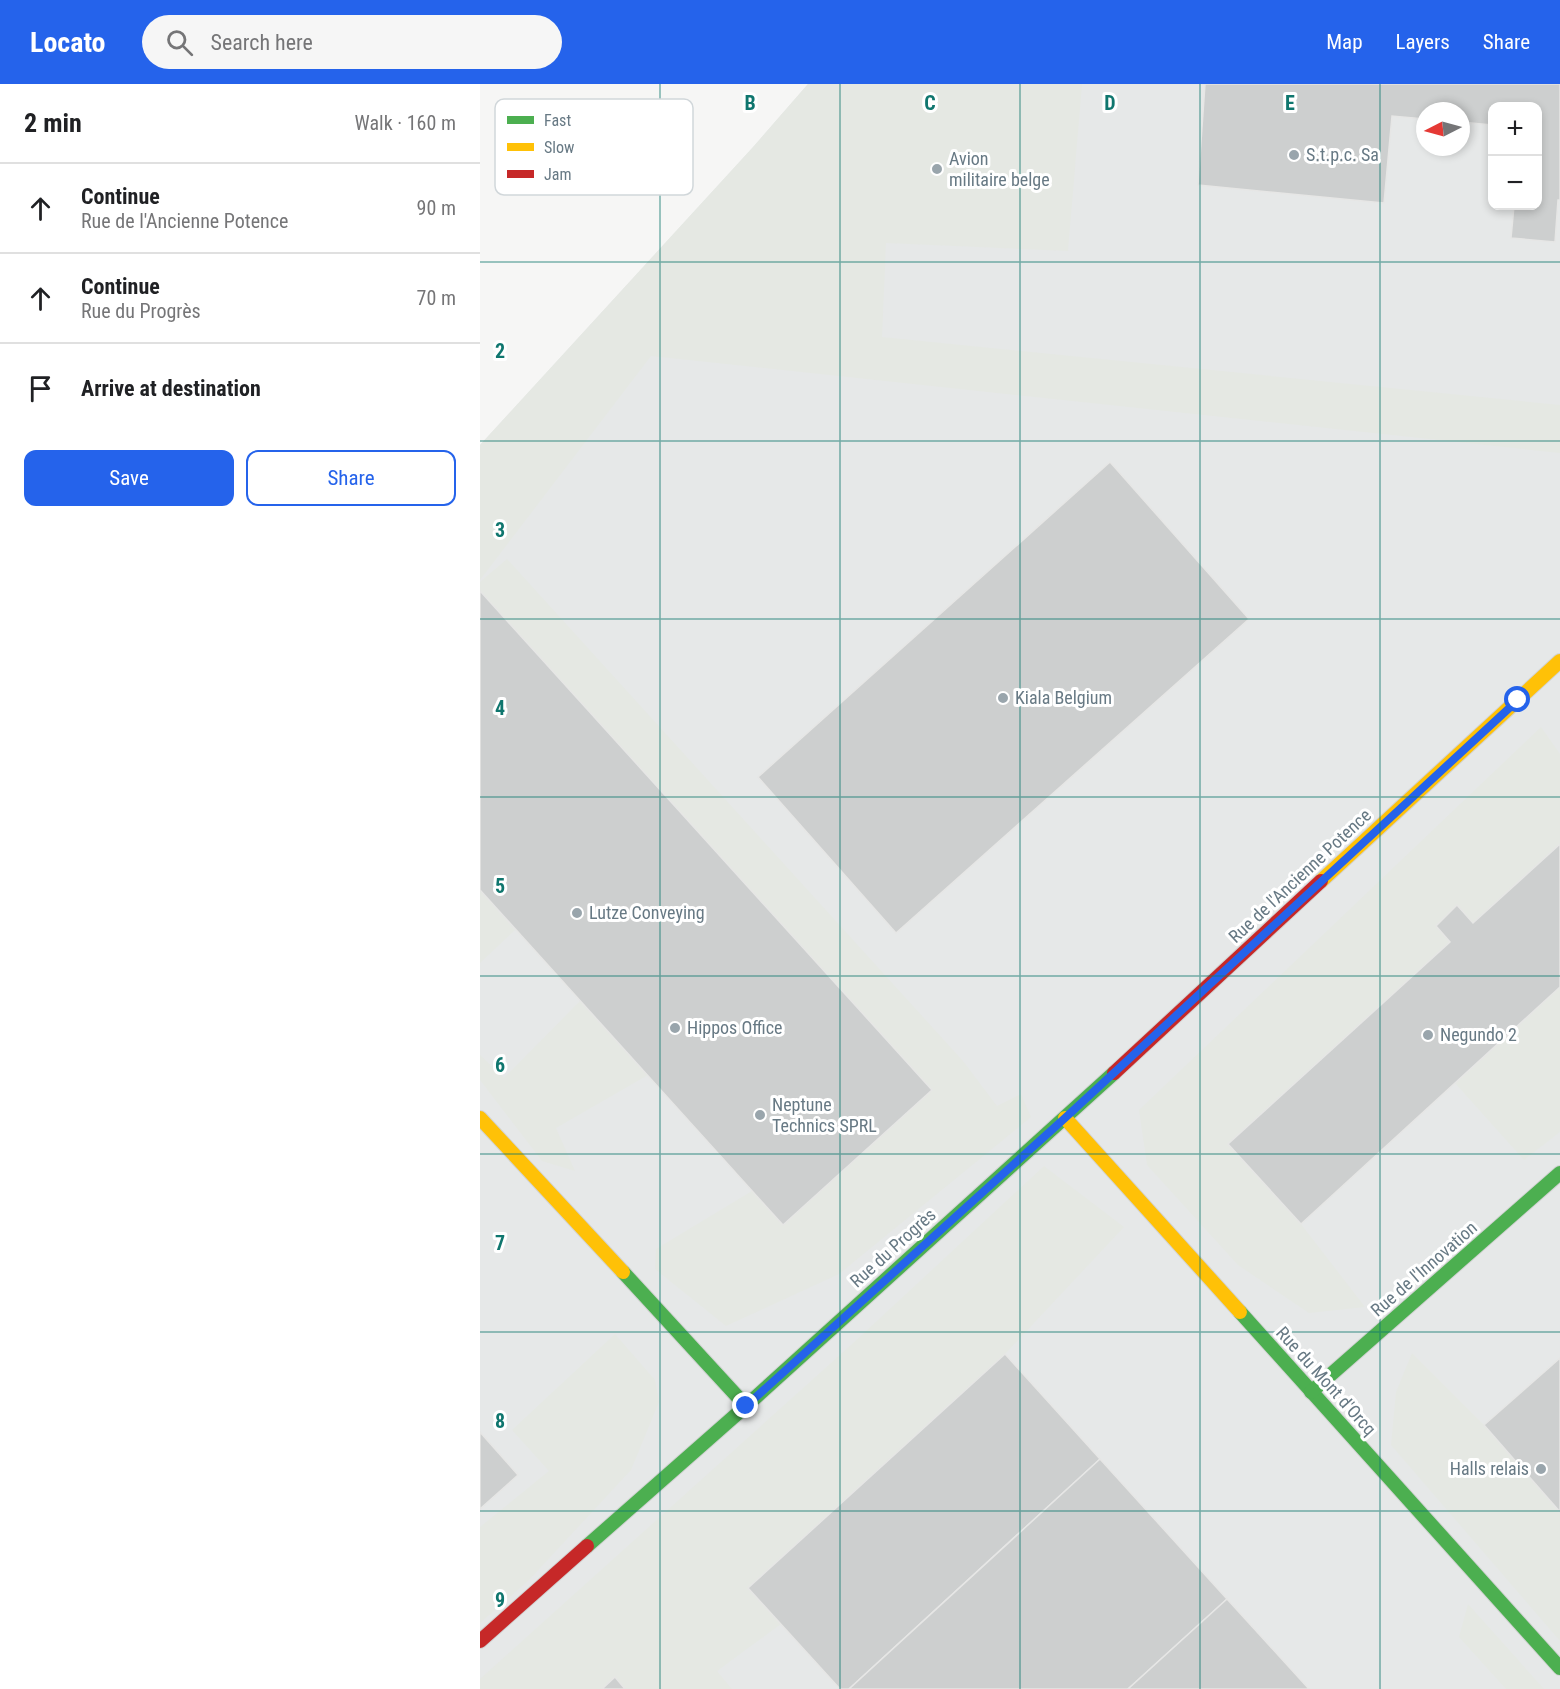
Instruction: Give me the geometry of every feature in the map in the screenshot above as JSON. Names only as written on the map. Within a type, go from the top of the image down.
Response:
[{"type":"street","name":"Rue de l'Ancienne Potence","points":[[1065,1118],[1560,661]]},
{"type":"street","points":[[480,1118],[746,1406]]},
{"type":"street","name":"Rue du Mont d'Orcq","points":[[1065,1118],[1560,1668]]},
{"type":"street","name":"Rue du Progrès","points":[[480,1641],[746,1406],[1065,1118]]},
{"type":"street","name":"Rue de l'Innovation","points":[[1311,1392],[1560,1173]]},
{"type":"shaded area","points":[[808,84],[1560,84],[1560,1689],[480,1689],[480,445]]},
{"type":"shaded area","points":[[808,84],[1082,84],[1068,251],[886,243],[882,337],[1560,405],[1560,453],[651,356],[480,580],[480,445]]},
{"type":"shaded area","points":[[507,559],[963,1061],[997,1106],[1021,1094],[1031,1117],[839,1274],[726,1326],[655,1269],[656,1249],[752,1191],[783,1225],[932,1090],[480,591],[480,582]]},
{"type":"shaded area","points":[[1541,727],[1560,754],[1560,844],[1473,923],[1457,906],[1436,925],[1450,942],[1229,1144],[1301,1224],[1365,1307],[1309,1313],[1238,1265],[1147,1165],[1139,1110]]},
{"type":"shaded area","points":[[480,890],[515,930],[480,963]]},
{"type":"shaded area","points":[[1560,987],[1560,1132],[1524,1160],[1455,1083]]},
{"type":"shaded area","points":[[580,1001],[648,1075],[556,1128],[575,1171],[542,1161],[480,1080],[480,1055],[504,1078]]},
{"type":"shaded area","points":[[1044,1166],[1124,1227],[1005,1354],[748,1588],[781,1624],[717,1671],[732,1689],[626,1689],[615,1677],[602,1689],[480,1689],[480,1679],[851,1345]]},
{"type":"shaded area","points":[[615,1334],[655,1380],[659,1402],[631,1470],[529,1580],[480,1623],[480,1527],[549,1471],[512,1430]]},
{"type":"shaded area","points":[[1412,1353],[1484,1425],[1560,1512],[1560,1641],[1391,1445],[1396,1392]]},
{"type":"shaded area","points":[[1468,1604],[1544,1689],[1506,1689],[1459,1637]]},
{"type":"building","name":"S.t.p.c. Sa","points":[[1205,84],[1560,84],[1560,200],[1558,200],[1555,242],[1511,238],[1514,210],[1542,210],[1542,102],[1488,102],[1488,125],[1470,123],[1470,102],[1416,102],[1416,118],[1392,116],[1384,203],[1198,185]]},
{"type":"building","name":"Kiala Belgium","points":[[1110,462],[1249,619],[896,933],[758,777]]},
{"type":"building","points":[[480,591],[932,1090],[783,1225],[480,890]]},
{"type":"building","name":"Negundo 2","points":[[1560,844],[1560,987],[1301,1224],[1228,1144],[1450,942],[1436,926],[1457,905],[1473,923]]},
{"type":"building","points":[[1005,1354],[1100,1459],[849,1689],[840,1689],[748,1588]]},
{"type":"building","name":"Halls relais","points":[[1560,1358],[1560,1512],[1484,1425]]},
{"type":"building","points":[[480,1432],[518,1475],[480,1509]]},
{"type":"building","points":[[1100,1459],[1227,1599],[1128,1689],[849,1689]]},
{"type":"building","points":[[1227,1599],[1309,1689],[1128,1689]]},
{"type":"building","points":[[615,1677],[625,1689],[602,1689]]},
{"type":"traffic: fast","points":[[587,1546],[746,1406],[1114,1073]]},
{"type":"traffic: fast","points":[[1311,1392],[1560,1173]]},
{"type":"traffic: fast","points":[[623,1272],[746,1406]]},
{"type":"traffic: fast","points":[[1240,1312],[1560,1668]]},
{"type":"traffic: slow","points":[[1321,881],[1560,661]]},
{"type":"traffic: slow","points":[[480,1118],[623,1272]]},
{"type":"traffic: slow","points":[[1065,1118],[1240,1312]]},
{"type":"traffic: jam","points":[[1114,1073],[1321,881]]},
{"type":"traffic: jam","points":[[480,1641],[587,1546]]},
{"type":"place","name":"S.t.p.c. Sa","points":[[1294,155]]},
{"type":"place","name":"Avion militaire belge","points":[[937,169]]},
{"type":"place","name":"Kiala Belgium","points":[[1003,698]]},
{"type":"place","name":"Lutze Conveying","points":[[577,913]]},
{"type":"place","name":"Hippos Office","points":[[675,1028]]},
{"type":"place","name":"Negundo 2","points":[[1428,1035]]},
{"type":"place","name":"Neptune Technics SPRL","points":[[760,1115]]},
{"type":"place","name":"Halls relais","points":[[1541,1469]]},
{"type":"route","points":[[746,1406],[1065,1118],[1518,700]]}]
